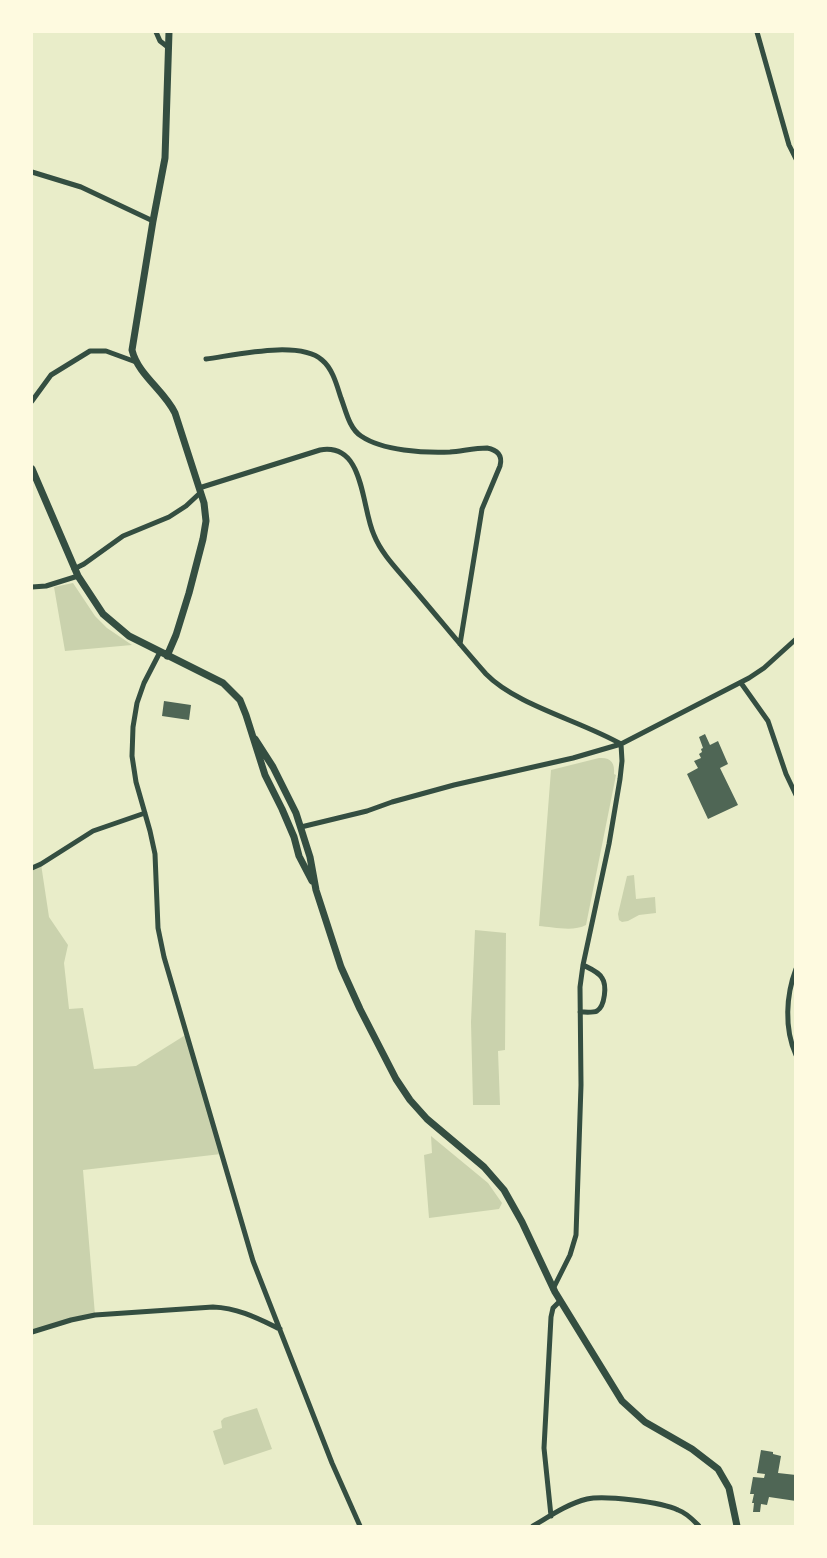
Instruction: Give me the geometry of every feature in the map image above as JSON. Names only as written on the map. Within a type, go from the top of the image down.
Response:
[{"type":"street","points":[[156,32],[160,41],[169,48]]},
{"type":"street","points":[[169,32],[166,146],[132,350],[136,362],[172,407],[206,512],[205,530],[176,635],[139,695],[133,727],[134,774],[155,854],[158,920],[164,957],[245,1236],[279,1329],[360,1527]]},
{"type":"street","points":[[757,32],[789,145],[796,159]]},
{"type":"street","points":[[32,172],[81,187],[153,221]]},
{"type":"street","points":[[206,359],[281,350],[308,353],[327,365],[351,424],[364,438],[400,449],[449,452],[487,447],[500,455],[500,466],[482,509],[460,644]]},
{"type":"street","points":[[32,401],[51,375],[90,351],[106,351],[136,362]]},
{"type":"street","points":[[32,587],[46,586],[76,572],[123,536],[169,517],[200,491],[320,450],[333,450],[346,456],[355,466],[377,543],[486,674],[502,687],[621,744]]},
{"type":"street","points":[[32,469],[76,572],[95,606],[111,623],[129,636],[230,688],[244,708],[265,775],[316,890]]},
{"type":"street","points":[[291,830],[454,785],[573,758],[621,744],[741,683],[764,668],[796,639]]},
{"type":"street","points":[[741,683],[768,721],[796,795]]},
{"type":"street","points":[[255,739],[284,787],[301,827],[316,890],[334,946],[350,988],[396,1079],[427,1119],[484,1167],[504,1190],[553,1289],[609,1382],[629,1409],[718,1469],[729,1488],[737,1527]]},
{"type":"street","points":[[553,1289],[570,1255],[576,1235],[581,1085],[580,987],[620,779],[621,744]]},
{"type":"street","points":[[32,868],[93,831],[145,813]]},
{"type":"street","points":[[580,1012],[597,1011],[603,1002],[603,978],[583,965]]},
{"type":"street","points":[[796,969],[788,1007],[789,1035],[796,1055]]},
{"type":"street","points":[[551,1516],[544,1458],[545,1417],[551,1312],[560,1301]]},
{"type":"street","points":[[32,1332],[102,1314],[213,1307],[243,1311],[279,1329]]},
{"type":"street","points":[[533,1527],[581,1501],[603,1498],[670,1507],[686,1514],[699,1527]]},
{"type":"green space","points":[[73,583],[95,616],[132,645],[65,651],[54,587]]},
{"type":"green space","points":[[599,758],[611,762],[616,775],[586,925],[569,929],[539,926],[551,770]]},
{"type":"green space","points":[[41,864],[49,917],[68,945],[64,963],[69,1009],[83,1008],[94,1069],[136,1066],[187,1034],[221,1154],[83,1170],[95,1315],[32,1332],[32,868]]},
{"type":"green space","points":[[634,875],[636,899],[655,897],[656,913],[639,915],[622,922],[618,914],[627,876]]},
{"type":"green space","points":[[475,930],[506,933],[505,1050],[498,1051],[500,1105],[473,1105],[471,1022]]},
{"type":"green space","points":[[431,1136],[488,1183],[502,1203],[499,1209],[429,1218],[424,1155],[432,1153]]},
{"type":"green space","points":[[257,1408],[272,1449],[224,1465],[213,1431],[222,1428],[221,1421],[224,1418]]},
{"type":"building","points":[[164,701],[191,705],[189,720],[162,716]]},
{"type":"building","points":[[705,734],[710,745],[718,741],[728,764],[720,768],[738,805],[708,819],[687,774],[698,768],[694,761],[701,758],[699,754],[703,748],[699,737]]},
{"type":"building","points":[[761,1450],[781,1456],[778,1473],[796,1475],[796,1501],[769,1497],[767,1505],[761,1504],[760,1512],[753,1512],[754,1494],[750,1494],[753,1477],[764,1478],[765,1474],[757,1473]]}]
